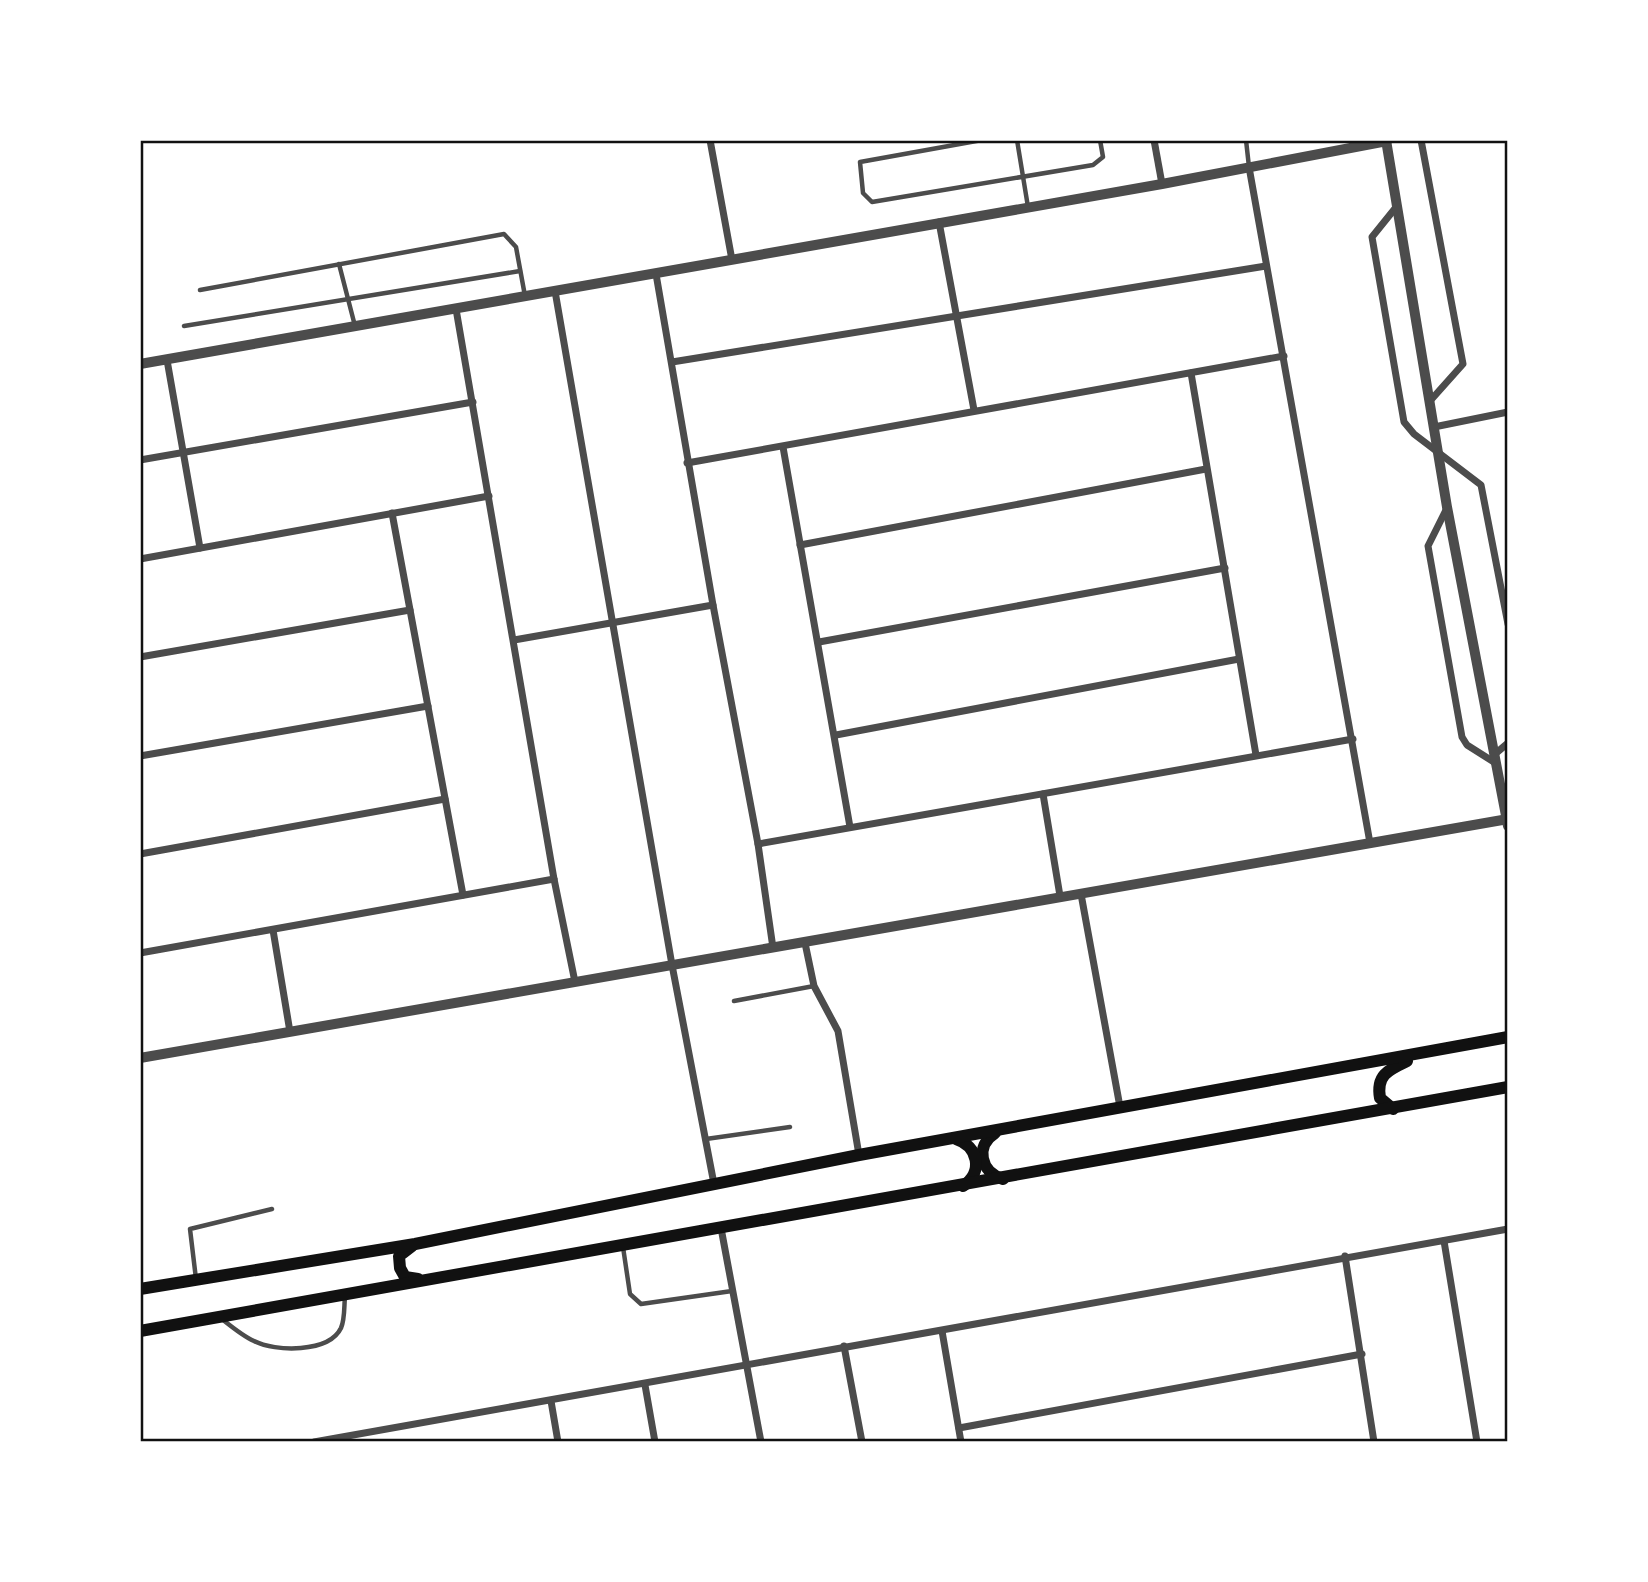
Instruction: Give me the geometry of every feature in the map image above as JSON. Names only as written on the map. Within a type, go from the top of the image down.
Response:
[{"type":"main road","points":[[140,1289],[415,1244],[859,1155],[1508,1037]]},
{"type":"main road","points":[[1393,1109],[1380,1098],[1381,1077],[1420,1055]]},
{"type":"main road","points":[[140,1331],[1003,1180],[1508,1087]]},
{"type":"main road","points":[[999,1131],[986,1141],[982,1157],[989,1172],[1003,1180]]},
{"type":"main road","points":[[956,1139],[970,1147],[977,1162],[972,1177],[960,1187]]},
{"type":"main road","points":[[415,1244],[399,1256],[400,1268],[409,1279],[428,1279]]},
{"type":"street","points":[[710,140],[732,260]]},
{"type":"street","points":[[1154,140],[1162,184]]},
{"type":"street","points":[[140,364],[1162,184],[1386,140],[1447,507],[1508,822],[1060,896],[140,1058]]},
{"type":"street","points":[[1421,140],[1463,364],[1430,401]]},
{"type":"street","points":[[1249,167],[1370,843]]},
{"type":"street","points":[[1397,206],[1372,237],[1404,422],[1414,434],[1475,478],[1485,491],[1508,624]]},
{"type":"street","points":[[939,222],[974,410]]},
{"type":"street","points":[[672,362],[1266,266]]},
{"type":"street","points":[[656,274],[687,463],[758,844],[773,948]]},
{"type":"street","points":[[555,291],[672,965],[714,1184]]},
{"type":"street","points":[[456,309],[554,879],[575,982]]},
{"type":"street","points":[[687,463],[1284,356]]},
{"type":"street","points":[[167,360],[200,548]]},
{"type":"street","points":[[1191,373],[1256,755]]},
{"type":"street","points":[[140,460],[473,402]]},
{"type":"street","points":[[1434,427],[1508,412]]},
{"type":"street","points":[[783,447],[836,734],[850,827]]},
{"type":"street","points":[[800,545],[1206,469]]},
{"type":"street","points":[[140,559],[489,496]]},
{"type":"street","points":[[1447,507],[1428,546],[1462,737],[1466,745],[1496,759]]},
{"type":"street","points":[[392,513],[463,895]]},
{"type":"street","points":[[819,642],[1225,568]]},
{"type":"street","points":[[514,640],[713,605]]},
{"type":"street","points":[[140,657],[410,610]]},
{"type":"street","points":[[836,734],[1239,659]]},
{"type":"street","points":[[140,756],[428,706]]},
{"type":"street","points":[[758,844],[1353,739]]},
{"type":"street","points":[[1496,759],[1508,744]]},
{"type":"street","points":[[1043,794],[1060,896]]},
{"type":"street","points":[[140,854],[445,799]]},
{"type":"street","points":[[140,953],[554,879]]},
{"type":"street","points":[[1081,894],[1120,1107]]},
{"type":"street","points":[[273,930],[290,1032]]},
{"type":"street","points":[[805,943],[814,986],[835,1019],[859,1155]]},
{"type":"street","points":[[721,1228],[761,1442]]},
{"type":"street","points":[[314,1442],[1508,1229]]},
{"type":"street","points":[[1444,1241],[1477,1442]]},
{"type":"street","points":[[1345,1256],[1374,1442]]},
{"type":"street","points":[[942,1331],[961,1442]]},
{"type":"street","points":[[844,1346],[862,1442]]},
{"type":"street","points":[[959,1428],[1362,1354]]},
{"type":"street","points":[[645,1385],[655,1442]]},
{"type":"street","points":[[551,1401],[558,1442]]},
{"type":"lane","points":[[982,140],[860,162],[863,193],[872,202],[1099,162],[1103,157],[1100,140]]},
{"type":"lane","points":[[1017,140],[1028,208]]},
{"type":"lane","points":[[1246,140],[1249,167]]},
{"type":"lane","points":[[200,290],[504,234],[511,238],[516,247],[525,296]]},
{"type":"lane","points":[[340,264],[355,326]]},
{"type":"lane","points":[[184,326],[347,297],[520,271]]},
{"type":"lane","points":[[734,1000],[814,986]]},
{"type":"lane","points":[[706,1139],[790,1127]]},
{"type":"lane","points":[[196,1280],[190,1229],[272,1209]]},
{"type":"lane","points":[[622,1245],[630,1294],[641,1304],[733,1291]]},
{"type":"lane","points":[[218,1317],[255,1342],[271,1346],[311,1346],[331,1340],[340,1330],[345,1294]]}]
